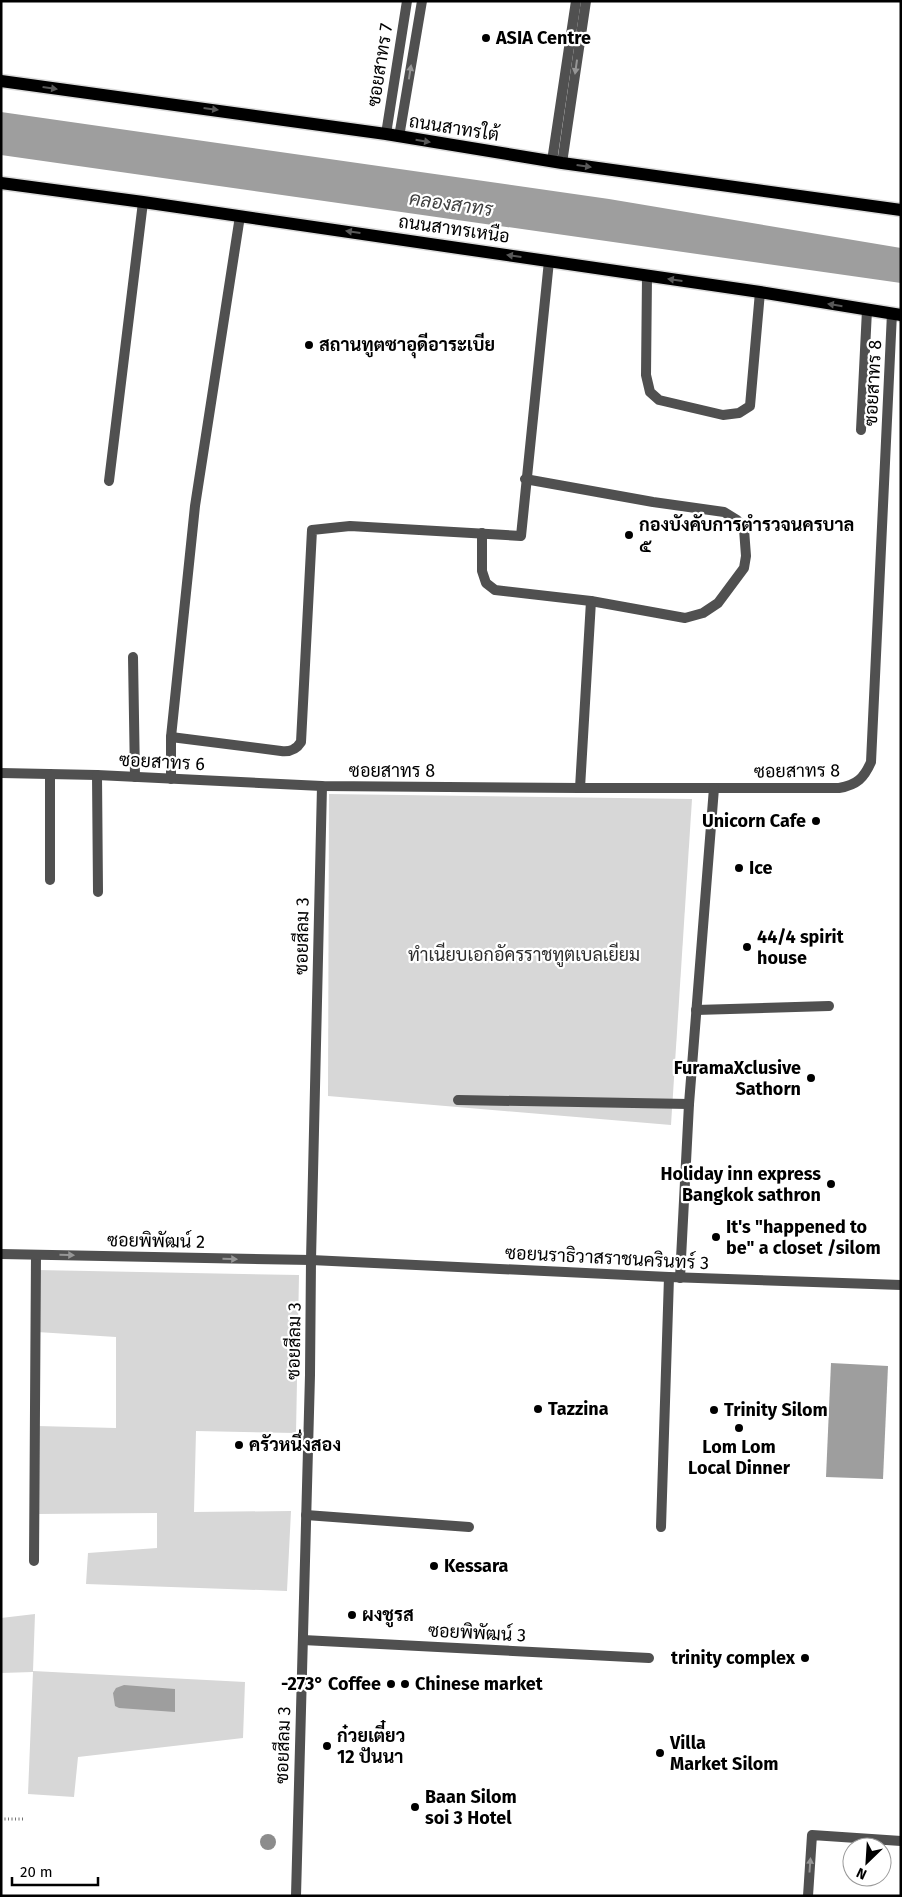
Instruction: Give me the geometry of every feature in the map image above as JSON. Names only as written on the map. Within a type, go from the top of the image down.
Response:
[{"type":"main road","name":"ถนนสาทรใต้","points":[[1,81],[386,134],[557,162],[901,210]]},
{"type":"main road","name":"ถนนสาทรเหนือ","points":[[1,183],[549,261],[897,314]]},
{"type":"street","name":"ซอยสาทร 7","points":[[386,134],[407,1]]},
{"type":"street","points":[[399,137],[422,1]]},
{"type":"street","points":[[557,162],[576,1]]},
{"type":"street","points":[[557,162],[586,1]]},
{"type":"street","points":[[109,481],[143,202]]},
{"type":"street","points":[[171,779],[171,737],[195,506],[240,216]]},
{"type":"street","points":[[171,737],[281,751],[292,751],[301,742],[312,530],[350,526],[521,536],[549,261]]},
{"type":"street","points":[[647,276],[646,375],[650,392],[659,400],[723,415],[740,413],[750,406],[760,292]]},
{"type":"street","points":[[861,430],[867,310]]},
{"type":"street","name":"ซอยสาทร 8","points":[[322,786],[714,788],[849,786],[859,783],[871,762],[897,314]]},
{"type":"street","points":[[482,533],[482,571],[486,582],[495,590],[591,601],[685,618],[703,613],[718,602],[744,568],[746,556],[744,528],[737,520],[724,512],[653,502],[526,479]]},
{"type":"street","points":[[580,788],[591,631],[591,601]]},
{"type":"street","points":[[133,657],[135,777]]},
{"type":"street","name":"ซอยสาทร 6","points":[[1,773],[97,775],[322,786]]},
{"type":"street","points":[[50,774],[50,880]]},
{"type":"street","points":[[97,775],[98,892]]},
{"type":"street","name":"ซอยสีลม 3","points":[[296,1896],[310,1375],[322,786]]},
{"type":"street","points":[[680,1278],[689,1104],[714,788]]},
{"type":"street","points":[[696,1010],[830,1006]]},
{"type":"street","points":[[458,1100],[689,1104]]},
{"type":"street","name":"ซอยพิพัฒน์ 2","points":[[1,1254],[311,1260]]},
{"type":"street","points":[[34,1561],[36,1255]]},
{"type":"street","name":"ซอยนราธิวาสราชนครินทร์ 3","points":[[311,1260],[680,1278],[901,1285]]},
{"type":"street","points":[[662,1527],[669,1277]]},
{"type":"street","points":[[306,1515],[469,1527]]},
{"type":"street","name":"ซอยพิพัฒน์ 3","points":[[303,1640],[649,1658]]},
{"type":"street","points":[[808,1896],[812,1835],[901,1841]]},
{"type":"path","points":[[1,1819],[24,1819]]},
{"type":"green space","name":"ทำเนียบเอกอัครราชทูตเบลเยียม","points":[[329,794],[692,799],[671,1125],[328,1096]]},
{"type":"green space","points":[[37,1270],[299,1275],[296,1433],[196,1431],[194,1512],[291,1511],[287,1591],[86,1584],[88,1553],[157,1548],[157,1513],[37,1514],[37,1426],[116,1428],[116,1337],[37,1332]]},
{"type":"green space","points":[[35,1614],[33,1671],[245,1682],[243,1738],[78,1757],[74,1797],[28,1794],[33,1672],[1,1673],[1,1618]]},
{"type":"water","name":"คลองสาทร","points":[[1,112],[609,199],[901,248],[901,283],[1,155]]},
{"type":"water","points":[[831,1363],[888,1366],[883,1479],[826,1477]]},
{"type":"water","points":[[124,1685],[175,1689],[175,1712],[119,1708],[115,1706],[113,1693],[116,1688]]},
{"type":"place","name":"ASIA Centre","points":[[486,38]]},
{"type":"place","name":"สถานทูตซาอุดีอาระเบีย","points":[[309,345]]},
{"type":"place","name":"กองบังคับการตำรวจนครบาล ๕","points":[[629,535]]},
{"type":"place","name":"Unicorn Cafe","points":[[816,821]]},
{"type":"place","name":"Ice","points":[[739,868]]},
{"type":"place","name":"44/4 spirit house","points":[[747,947]]},
{"type":"place","name":"FuramaXclusive Sathorn","points":[[811,1078]]},
{"type":"place","name":"Holiday inn express Bangkok sathron","points":[[831,1184]]},
{"type":"place","name":"It's \"happened to be\" a closet /silom","points":[[716,1237]]},
{"type":"place","name":"Tazzina","points":[[538,1409]]},
{"type":"place","name":"Trinity Silom","points":[[714,1410]]},
{"type":"place","name":"Lom Lom Local Dinner","points":[[739,1428]]},
{"type":"place","name":"ครัวหนึ่งสอง","points":[[239,1445]]},
{"type":"place","name":"Kessara","points":[[434,1566]]},
{"type":"place","name":"ผงชูรส","points":[[352,1615]]},
{"type":"place","name":"trinity complex","points":[[805,1658]]},
{"type":"place","name":"-273° Coffee","points":[[391,1684]]},
{"type":"place","name":"Chinese market","points":[[405,1684]]},
{"type":"place","name":"ก๋วยเตี๋ยว 12 ปันนา","points":[[327,1746]]},
{"type":"place","name":"Villa Market Silom","points":[[660,1753]]},
{"type":"place","name":"Baan Silom soi 3 Hotel","points":[[415,1807]]}]
